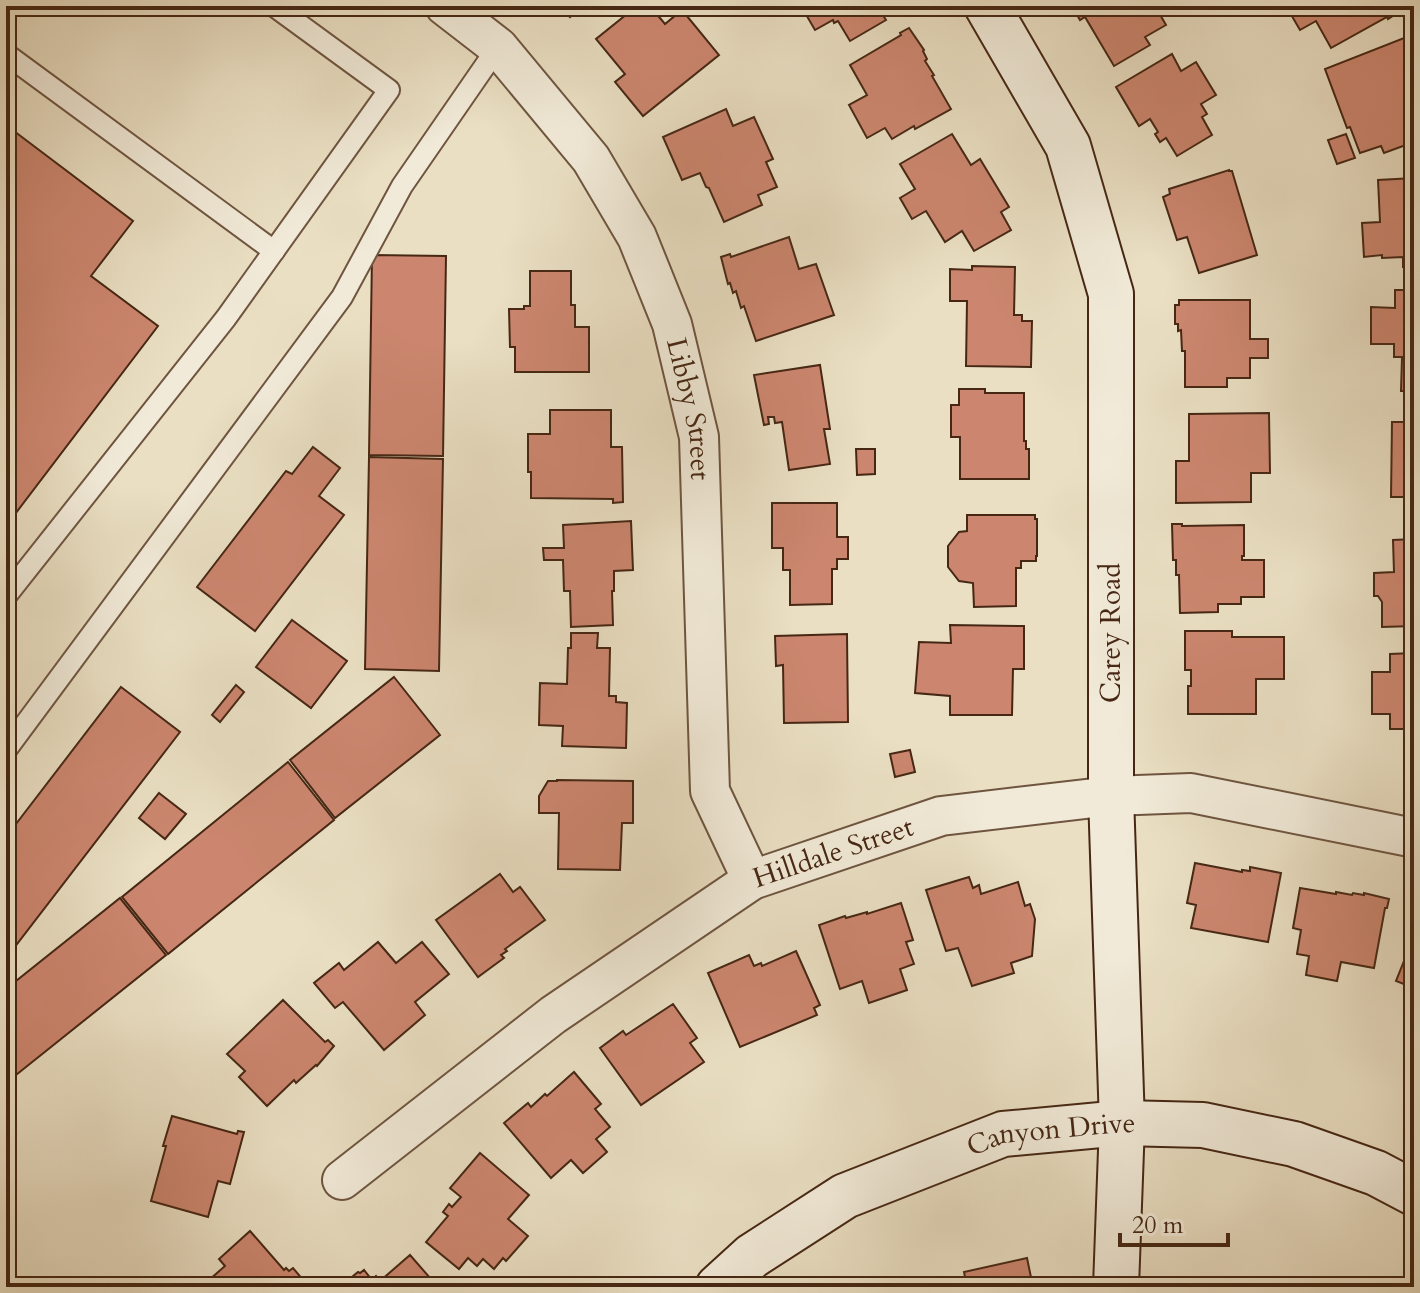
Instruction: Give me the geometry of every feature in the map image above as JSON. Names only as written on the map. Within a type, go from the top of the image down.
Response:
[{"type":"street","name":"Libby Street","points":[[445,6],[498,47],[591,159],[637,237],[672,324],[699,437],[710,791],[752,880]]},
{"type":"street","name":"Carey Road","points":[[987,6],[1068,146],[1111,294],[1111,796],[1122,1123],[1116,1287]]},
{"type":"street","name":"Hilldale Street","points":[[342,1180],[553,1015],[752,880],[941,816],[1111,796],[1191,793],[1414,838]]},
{"type":"street","name":"Canyon Drive","points":[[718,1287],[752,1256],[845,1196],[1003,1134],[1122,1123],[1203,1125],[1294,1144],[1376,1173],[1414,1193]]},
{"type":"lane","points":[[6,596],[226,318],[389,90],[274,6]]},
{"type":"lane","points":[[6,750],[342,297],[402,186],[498,47]]},
{"type":"lane","points":[[6,54],[274,251]]},
{"type":"building","points":[[558,6],[581,6],[570,17]]},
{"type":"building","points":[[637,6],[650,6],[665,24],[682,10],[719,55],[643,116],[615,82],[625,74],[596,39]]},
{"type":"building","points":[[801,6],[877,6],[886,20],[850,41],[838,21],[834,23],[833,20],[815,30]]},
{"type":"building","points":[[1072,6],[1155,6],[1166,25],[1145,37],[1150,45],[1114,66],[1085,17],[1080,20]]},
{"type":"building","points":[[1286,6],[1392,6],[1396,14],[1331,48],[1316,21],[1300,30]]},
{"type":"building","points":[[909,28],[924,50],[925,61],[951,109],[892,139],[885,128],[867,138],[849,105],[867,95],[850,65]]},
{"type":"building","points":[[1404,38],[1414,65],[1414,82],[1407,84],[1414,98],[1414,106],[1411,107],[1414,142],[1384,153],[1381,146],[1360,153],[1325,69]]},
{"type":"building","points":[[1172,54],[1181,71],[1196,62],[1216,95],[1201,104],[1207,114],[1202,117],[1212,135],[1177,156],[1166,138],[1160,142],[1150,119],[1139,126],[1116,87]]},
{"type":"building","points":[[726,109],[733,126],[754,117],[773,159],[766,162],[777,187],[758,195],[762,205],[724,222],[700,173],[682,180],[663,137]]},
{"type":"building","points":[[6,125],[133,221],[91,276],[158,326],[6,526]]},
{"type":"building","points":[[952,134],[971,165],[980,159],[1009,207],[1001,212],[1011,230],[974,251],[962,231],[945,242],[926,211],[912,219],[900,198],[915,189],[900,164]]},
{"type":"building","points":[[1346,134],[1355,158],[1337,164],[1328,140]]},
{"type":"building","points":[[1232,171],[1257,255],[1199,273],[1187,237],[1177,240],[1163,197],[1170,194],[1169,189]]},
{"type":"building","points":[[1414,178],[1414,266],[1403,267],[1403,257],[1364,257],[1362,223],[1380,222],[1378,180]]},
{"type":"building","points":[[789,237],[799,269],[816,264],[834,315],[756,341],[744,306],[741,308],[736,291],[733,293],[728,284],[721,257],[730,254],[731,257]]},
{"type":"building","points":[[372,255],[446,256],[443,456],[369,455]]},
{"type":"building","points":[[972,266],[1015,267],[1014,315],[1022,315],[1022,321],[1032,321],[1031,367],[966,366],[967,301],[950,301],[950,269],[972,270]]},
{"type":"building","points":[[530,271],[571,271],[571,305],[575,305],[575,327],[589,327],[589,372],[515,372],[515,347],[510,347],[509,309],[530,306]]},
{"type":"building","points":[[1395,290],[1414,290],[1414,391],[1401,391],[1402,357],[1394,357],[1394,344],[1371,344],[1371,307],[1395,308]]},
{"type":"building","points":[[1179,300],[1250,300],[1250,339],[1268,339],[1268,358],[1250,358],[1250,378],[1227,378],[1227,387],[1185,387],[1185,351],[1182,351],[1181,330],[1178,331],[1178,324],[1175,324],[1175,305],[1179,305]]},
{"type":"building","points":[[820,365],[830,429],[824,429],[830,464],[789,470],[782,422],[775,423],[774,417],[768,417],[769,424],[764,425],[754,375]]},
{"type":"building","points":[[959,389],[1024,393],[1024,441],[1026,449],[1029,449],[1029,479],[960,479],[960,437],[951,437],[951,405],[959,405]]},
{"type":"building","points":[[550,410],[611,410],[611,447],[622,447],[623,502],[613,503],[613,499],[531,498],[528,434],[550,434]]},
{"type":"building","points":[[1269,413],[1270,473],[1251,473],[1251,502],[1176,503],[1176,461],[1189,461],[1189,414]]},
{"type":"building","points":[[1392,422],[1414,422],[1414,497],[1391,497]]},
{"type":"building","points":[[313,447],[340,468],[319,496],[344,515],[255,631],[197,587],[286,471],[292,474]]},
{"type":"building","points":[[856,449],[875,449],[875,474],[857,475]]},
{"type":"building","points":[[369,457],[443,459],[439,671],[365,669]]},
{"type":"building","points":[[772,503],[837,503],[837,537],[848,537],[848,559],[837,559],[837,569],[832,569],[832,604],[790,605],[790,570],[783,570],[783,548],[772,548]]},
{"type":"building","points":[[967,515],[1035,515],[1036,561],[1021,561],[1021,568],[1016,568],[1016,606],[974,607],[973,583],[959,581],[948,567],[948,546],[959,532],[967,531]]},
{"type":"building","points":[[631,521],[633,570],[614,571],[613,625],[571,627],[570,591],[564,591],[563,560],[544,560],[543,548],[564,548],[563,525]]},
{"type":"building","points":[[1172,524],[1244,525],[1242,560],[1264,560],[1264,597],[1241,597],[1241,604],[1218,604],[1218,612],[1180,613],[1179,575],[1176,575],[1176,560],[1173,560]]},
{"type":"building","points":[[1414,539],[1414,626],[1382,627],[1382,602],[1374,596],[1374,573],[1394,572],[1393,540]]},
{"type":"building","points":[[292,620],[347,661],[311,708],[256,667]]},
{"type":"building","points":[[950,625],[1024,626],[1024,669],[1013,669],[1012,715],[950,715],[950,696],[915,693],[919,642],[951,643]]},
{"type":"building","points":[[1185,631],[1232,631],[1232,637],[1284,637],[1284,679],[1256,679],[1256,714],[1188,714],[1191,670],[1185,670]]},
{"type":"building","points":[[571,633],[598,633],[597,648],[610,648],[609,696],[616,696],[616,702],[627,703],[626,748],[562,746],[563,726],[539,725],[540,683],[567,684]]},
{"type":"building","points":[[847,634],[848,722],[784,723],[783,665],[776,666],[775,636]]},
{"type":"building","points":[[1414,653],[1414,729],[1390,729],[1390,714],[1372,714],[1372,672],[1390,672],[1390,654]]},
{"type":"building","points":[[394,677],[440,735],[335,818],[290,760]]},
{"type":"building","points":[[236,685],[244,692],[220,722],[212,715]]},
{"type":"building","points":[[121,687],[180,732],[7,957],[6,837]]},
{"type":"building","points":[[910,750],[915,772],[895,777],[890,754]]},
{"type":"building","points":[[288,762],[334,820],[168,954],[122,897]]},
{"type":"building","points":[[548,781],[633,781],[633,823],[622,823],[620,870],[558,869],[559,813],[539,813],[539,796]]},
{"type":"building","points":[[159,793],[186,814],[165,839],[139,818]]},
{"type":"building","points":[[1195,863],[1242,872],[1250,871],[1250,867],[1281,873],[1268,942],[1191,928],[1196,905],[1187,903]]},
{"type":"building","points":[[500,874],[513,892],[520,887],[545,920],[505,949],[507,951],[501,955],[504,958],[478,977],[436,920]]},
{"type":"building","points":[[969,877],[973,888],[979,885],[981,894],[1018,882],[1025,906],[1030,904],[1035,919],[1032,956],[1011,963],[1014,973],[972,986],[958,948],[946,951],[926,890]]},
{"type":"building","points":[[1300,888],[1336,894],[1364,893],[1389,899],[1374,968],[1341,962],[1337,981],[1306,975],[1309,956],[1297,954],[1301,930],[1293,928]]},
{"type":"building","points":[[120,898],[166,955],[6,1083],[6,989]]},
{"type":"building","points":[[901,903],[913,940],[906,942],[914,964],[900,969],[907,990],[869,1003],[862,981],[840,989],[819,925]]},
{"type":"building","points":[[1414,936],[1414,988],[1396,981]]},
{"type":"building","points":[[378,942],[396,963],[422,942],[449,974],[415,1002],[425,1015],[384,1050],[343,1002],[335,1008],[314,983],[339,963],[344,970]]},
{"type":"building","points":[[796,951],[820,1005],[814,1008],[817,1015],[740,1047],[708,973],[749,955],[754,966],[761,963],[762,966]]},
{"type":"building","points":[[283,1000],[325,1042],[328,1040],[334,1046],[317,1066],[296,1083],[294,1080],[267,1106],[239,1077],[245,1071],[227,1054]]},
{"type":"building","points":[[673,1004],[697,1038],[690,1043],[704,1062],[641,1105],[600,1048],[623,1031],[626,1035]]},
{"type":"building","points":[[574,1072],[601,1104],[595,1109],[610,1127],[596,1139],[607,1152],[583,1173],[571,1160],[551,1178],[504,1123],[528,1103],[531,1107],[545,1094],[547,1096]]},
{"type":"building","points":[[6,1095],[10,1287],[6,1287]]},
{"type":"building","points":[[172,1116],[237,1134],[238,1131],[244,1132],[230,1184],[218,1181],[208,1217],[151,1201]]},
{"type":"building","points":[[480,1153],[529,1195],[508,1219],[528,1236],[506,1261],[503,1258],[494,1269],[483,1259],[477,1266],[468,1258],[459,1269],[426,1242],[448,1216],[443,1212],[449,1204],[452,1207],[461,1197],[450,1188]]},
{"type":"building","points":[[250,1231],[284,1270],[293,1268],[309,1287],[201,1287],[225,1266],[219,1259]]},
{"type":"building","points":[[410,1255],[436,1287],[340,1287],[364,1270],[372,1280],[376,1276],[380,1281]]},
{"type":"building","points":[[1027,1258],[1033,1287],[967,1287],[964,1272]]}]
